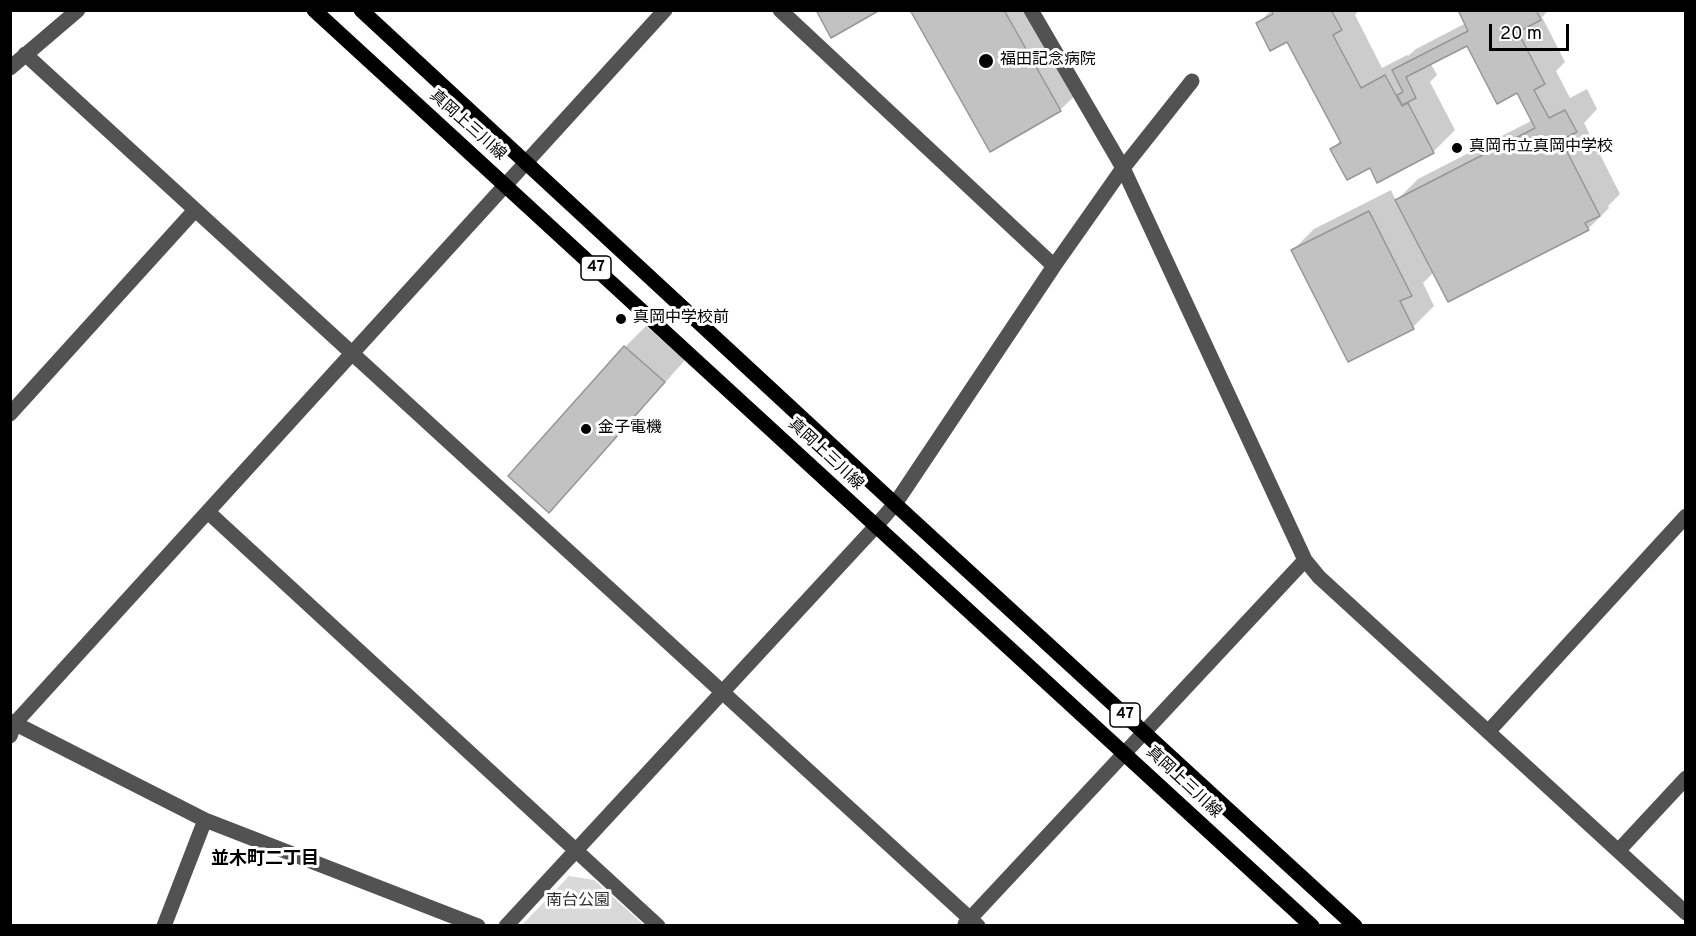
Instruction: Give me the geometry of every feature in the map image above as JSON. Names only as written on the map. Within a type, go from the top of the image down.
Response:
[{"type":"main road","name":"真岡上三川線","points":[[314,10],[1312,926]]},
{"type":"main road","name":"真岡上三川線","points":[[360,10],[1355,926]]},
{"type":"street","points":[[10,68],[78,10]]},
{"type":"street","points":[[478,926],[205,820],[12,727],[665,10]]},
{"type":"street","points":[[780,10],[1054,266]]},
{"type":"street","points":[[1031,10],[1123,168],[1305,560],[1319,577],[1686,913]]},
{"type":"street","points":[[26,54],[971,923],[1124,754],[1305,560]]},
{"type":"street","points":[[506,926],[895,504],[1054,266],[1123,168],[1192,81]]},
{"type":"street","points":[[10,414],[195,210]]},
{"type":"street","points":[[208,512],[658,926]]},
{"type":"street","points":[[1488,732],[1686,516]]},
{"type":"street","points":[[1619,850],[1686,778]]},
{"type":"street","points":[[164,926],[205,820]]},
{"type":"green space","name":"南台公園","points":[[569,876],[594,880],[644,925],[522,925]]},
{"type":"building","points":[[816,10],[880,10],[831,38]]},
{"type":"building","name":"福田記念病院","points":[[910,10],[1004,10],[1061,111],[990,152]]},
{"type":"building","points":[[1271,10],[1331,10],[1342,30],[1333,35],[1361,88],[1385,75],[1402,106],[1408,103],[1434,153],[1377,183],[1370,168],[1347,180],[1330,149],[1341,143],[1287,42],[1270,51],[1256,23],[1273,14]]},
{"type":"building","points":[[1458,10],[1536,10],[1541,20],[1518,32],[1545,84],[1534,90],[1549,118],[1565,110],[1577,132],[1561,140],[1600,216],[1585,223],[1589,230],[1448,302],[1395,200],[1535,128],[1517,93],[1497,104],[1467,46],[1406,77],[1416,98],[1402,105],[1397,95],[1403,92],[1392,70],[1468,31]]},
{"type":"building","points":[[1369,211],[1412,296],[1400,301],[1414,329],[1348,362],[1291,250]]},
{"type":"building","name":"金子電機","points":[[624,346],[665,382],[549,513],[508,476]]},
{"type":"place","name":"福田記念病院","points":[[986,61]]},
{"type":"place","name":"真岡市立真岡中学校","points":[[1457,148]]},
{"type":"place","name":"真岡中学校前","points":[[621,319]]},
{"type":"place","name":"金子電機","points":[[586,429]]},
{"type":"district","name":"並木町二丁目","points":[[265,860]]}]
